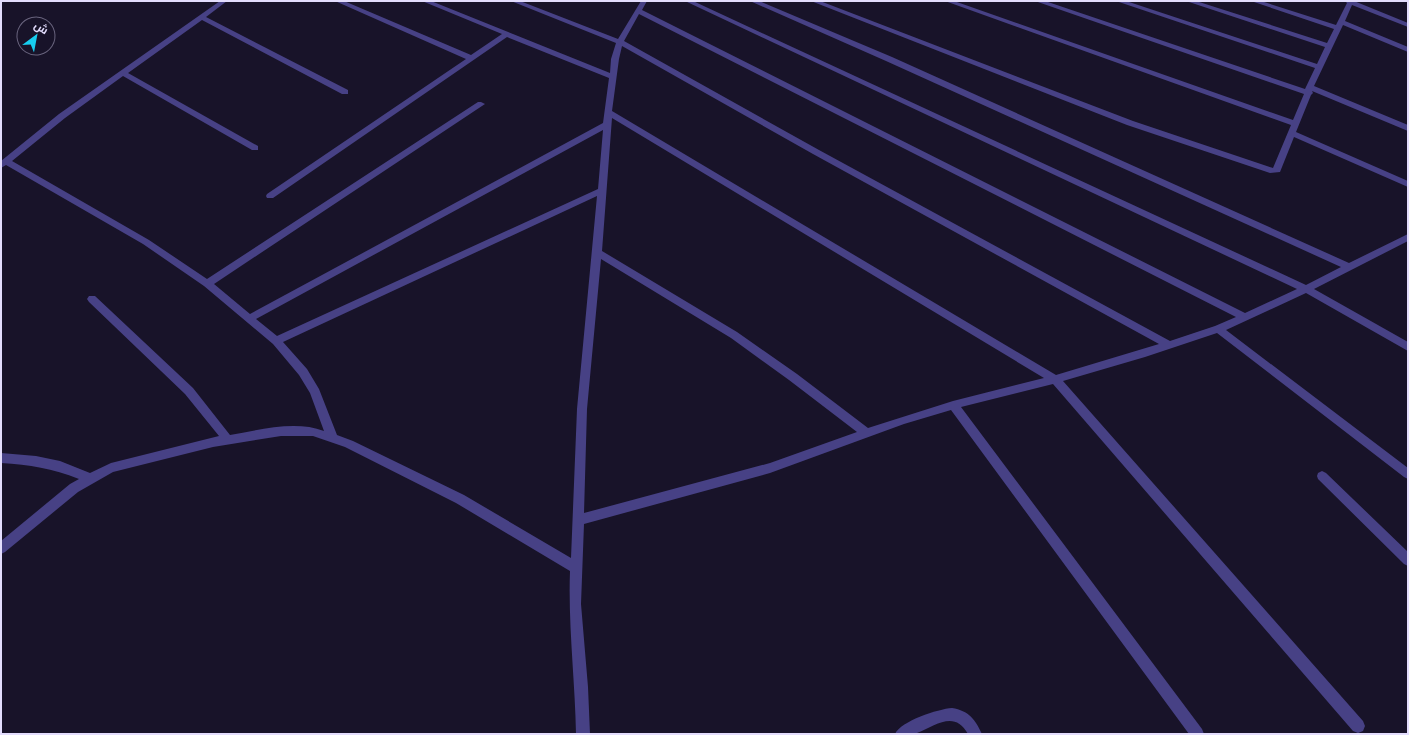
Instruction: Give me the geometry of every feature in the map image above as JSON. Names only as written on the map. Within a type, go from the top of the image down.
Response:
[{"type":"street","points":[[224,1],[62,116],[3,163],[146,242],[207,284],[249,319],[276,342],[303,372],[315,392],[333,439]]},
{"type":"street","points":[[338,1],[471,58]]},
{"type":"street","points":[[425,1],[613,77]]},
{"type":"street","points":[[514,1],[620,42],[816,152],[1169,345]]},
{"type":"street","points":[[583,734],[582,687],[574,604],[582,408],[597,252],[608,112],[613,77],[620,42],[644,1]]},
{"type":"street","points":[[688,1],[1306,289],[1408,347]]},
{"type":"street","points":[[752,1],[888,59],[1348,266]]},
{"type":"street","points":[[814,1],[1130,123],[1267,170],[1277,170],[1328,46],[1350,1],[1408,25]]},
{"type":"street","points":[[948,1],[1296,124]]},
{"type":"street","points":[[1038,1],[1310,90],[1408,128]]},
{"type":"street","points":[[1119,1],[1320,67]]},
{"type":"street","points":[[1189,1],[1328,46]]},
{"type":"street","points":[[1254,1],[1339,25],[1408,50]]},
{"type":"street","points":[[638,10],[1245,316]]},
{"type":"street","points":[[201,17],[345,92]]},
{"type":"street","points":[[270,196],[507,34]]},
{"type":"street","points":[[123,73],[255,148]]},
{"type":"street","points":[[207,284],[481,104]]},
{"type":"street","points":[[608,112],[1055,379],[1358,726]]},
{"type":"street","points":[[249,319],[607,124]]},
{"type":"street","points":[[1292,133],[1408,184]]},
{"type":"street","points":[[276,342],[602,190]]},
{"type":"street","points":[[577,520],[770,468],[953,404],[1055,379],[1218,329],[1306,289],[1348,266],[1408,237]]},
{"type":"street","points":[[597,252],[734,335],[867,434]]},
{"type":"street","points":[[92,299],[189,392],[228,440]]},
{"type":"street","points":[[1218,329],[1408,474]]},
{"type":"street","points":[[953,404],[1197,734]]},
{"type":"street","points":[[1,548],[74,488],[111,468],[228,440],[281,431],[313,431],[349,444],[460,499],[576,568]]},
{"type":"street","points":[[1,458],[60,466],[90,478]]},
{"type":"street","points":[[1322,476],[1408,560]]},
{"type":"street","points":[[902,734],[937,717],[951,713],[967,720],[975,734]]}]
